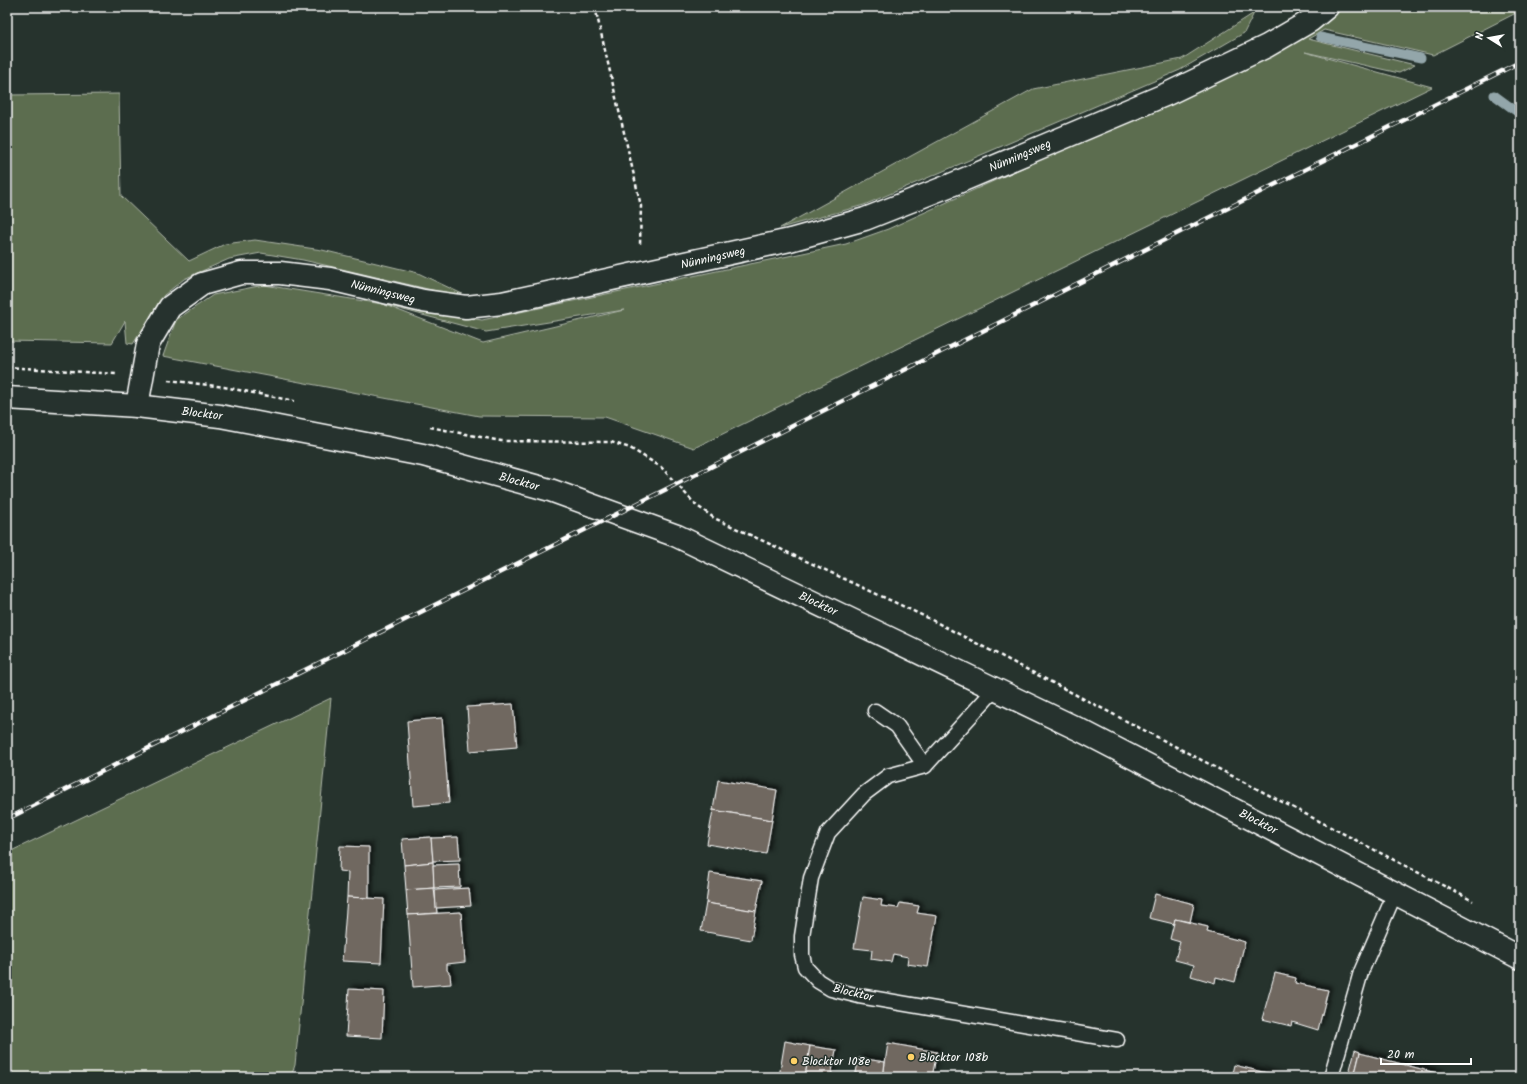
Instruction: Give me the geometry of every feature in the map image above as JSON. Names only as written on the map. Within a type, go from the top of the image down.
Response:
[{"type":"main road","name":"Nünningsweg","points":[[137,406],[141,376],[148,344],[170,308],[202,284],[241,273],[280,273],[330,279],[423,302],[466,307],[502,303],[790,240],[864,219],[901,205],[1167,94],[1267,46],[1310,21],[1327,7]]},
{"type":"main road","name":"Blocktor","points":[[7,398],[137,406],[220,416],[423,455],[550,490],[677,536],[996,688],[1078,729],[1520,958]]},
{"type":"lane","points":[[875,711],[897,726],[924,766],[996,688]]},
{"type":"lane","name":"Blocktor","points":[[924,766],[888,776],[864,794],[828,833],[811,878],[806,905],[802,936],[802,955],[805,966],[818,982],[831,989],[859,996],[1117,1040]]},
{"type":"lane","points":[[1331,1077],[1361,972],[1395,893]]},
{"type":"path","points":[[595,7],[641,206],[640,274]]},
{"type":"path","points":[[7,367],[62,369],[141,376]]},
{"type":"green space","points":[[1313,7],[1520,7],[1520,11],[1433,55],[1324,30],[1308,39],[1415,65],[1399,73],[1305,52],[1432,87],[694,448],[605,417],[479,416],[163,356],[176,320],[213,295],[264,285],[482,320],[846,244],[888,229],[1229,74]],"holes":[[[385,305],[486,332],[624,310],[483,343]]]},
{"type":"green space","points":[[1254,13],[1244,33],[1180,70],[864,205],[780,228],[1033,89],[1182,59]]},
{"type":"green space","points":[[119,94],[121,196],[189,261],[225,244],[255,240],[322,250],[418,273],[475,300],[303,260],[261,253],[229,259],[184,279],[164,295],[133,344],[127,343],[125,321],[112,343],[7,341],[7,95]]},
{"type":"green space","points":[[331,698],[295,1065],[291,1077],[7,1077],[7,853]]},
{"type":"building","points":[[513,704],[517,747],[470,751],[467,707]]},
{"type":"building","points":[[442,718],[449,803],[413,806],[407,721]]},
{"type":"building","points":[[718,780],[777,790],[772,820],[713,810]]},
{"type":"building","points":[[713,810],[772,820],[766,854],[707,844]]},
{"type":"building","points":[[431,837],[433,862],[404,865],[402,839]]},
{"type":"building","points":[[458,837],[460,860],[433,861],[431,838]]},
{"type":"building","points":[[340,846],[369,847],[369,898],[347,897],[348,872],[339,871]]},
{"type":"building","points":[[433,862],[434,888],[406,890],[404,865]]},
{"type":"building","points":[[459,864],[460,887],[434,888],[433,865]]},
{"type":"building","points":[[710,873],[762,881],[756,911],[706,903]]},
{"type":"building","points":[[434,888],[437,913],[408,915],[406,890]]},
{"type":"building","points":[[469,888],[471,906],[436,908],[435,890]]},
{"type":"building","points":[[1155,894],[1194,904],[1190,922],[1175,919],[1174,924],[1149,918]]},
{"type":"building","points":[[347,897],[384,899],[381,963],[342,961]]},
{"type":"building","points":[[863,897],[882,900],[881,906],[898,908],[900,903],[919,906],[917,913],[937,916],[928,967],[907,964],[908,957],[893,954],[891,962],[871,959],[872,950],[854,948]]},
{"type":"building","points":[[706,903],[756,911],[751,940],[701,931]]},
{"type":"building","points":[[461,912],[465,962],[447,964],[451,984],[413,987],[408,915]]},
{"type":"building","points":[[1175,919],[1208,927],[1207,932],[1245,942],[1235,982],[1216,977],[1215,983],[1191,976],[1194,965],[1175,960],[1180,942],[1170,939]]},
{"type":"building","points":[[1275,973],[1296,978],[1295,983],[1328,990],[1318,1030],[1292,1022],[1291,1026],[1262,1019]]},
{"type":"building","points":[[349,989],[384,991],[382,1038],[346,1036]]},
{"type":"building","name":"Blocktor 108e","points":[[785,1041],[810,1046],[805,1077],[779,1077]]},
{"type":"building","name":"Blocktor 108b","points":[[888,1043],[937,1052],[932,1077],[883,1077]]},
{"type":"building","points":[[810,1046],[836,1050],[831,1077],[805,1077]]},
{"type":"building","points":[[1355,1050],[1360,1052],[1354,1077],[1348,1077]]},
{"type":"building","points":[[1360,1053],[1440,1074],[1440,1077],[1354,1077]]},
{"type":"building","points":[[859,1058],[885,1062],[883,1077],[855,1077]]},
{"type":"building","points":[[1234,1065],[1283,1077],[1231,1077]]},
{"type":"waterway","points":[[1320,37],[1421,58]]},
{"type":"waterway","points":[[1494,95],[1520,114]]},
{"type":"railway","points":[[7,819],[1520,62]]},
{"type":"place","name":"Blocktor 108b","points":[[911,1057]]},
{"type":"place","name":"Blocktor 108e","points":[[794,1061]]}]
